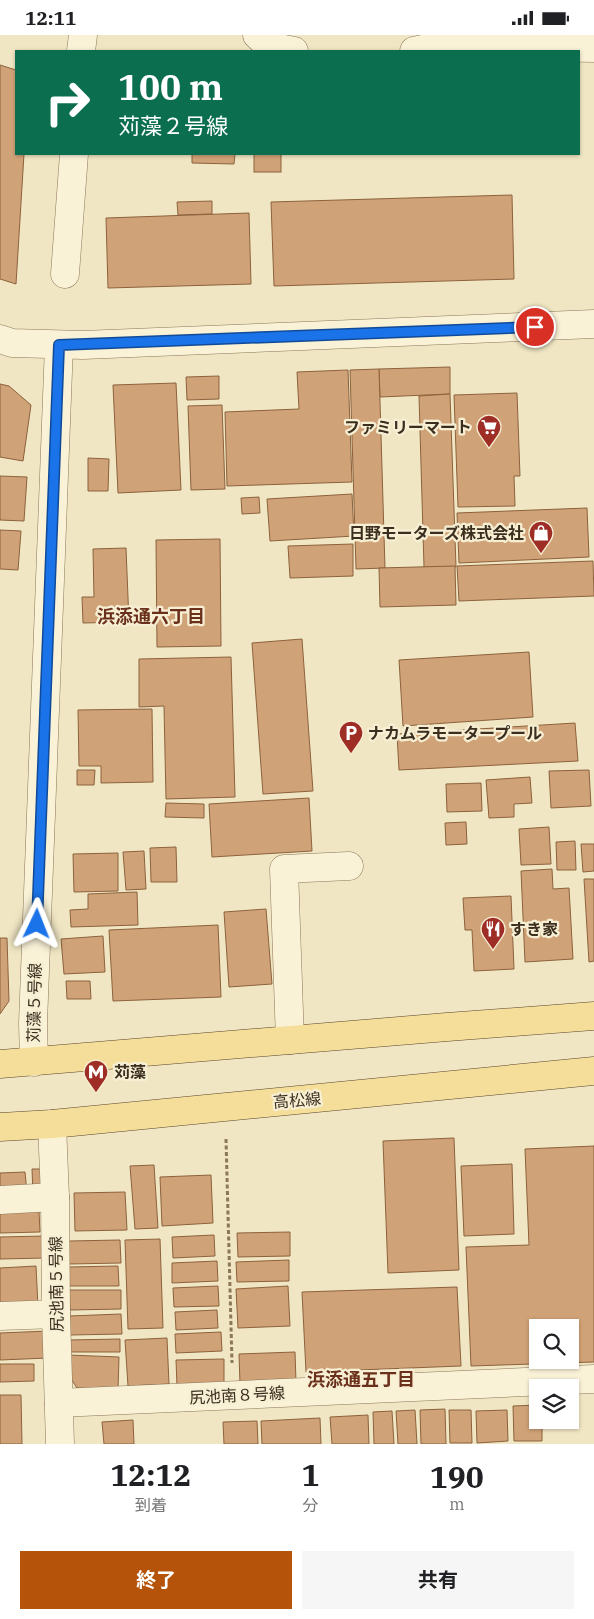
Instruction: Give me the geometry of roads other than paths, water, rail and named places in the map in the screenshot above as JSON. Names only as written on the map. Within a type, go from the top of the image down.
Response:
[{"type":"main road","points":[[0,1064],[594,1017]]},
{"type":"main road","name":"高松線","points":[[0,1127],[52,1124],[594,1071]]},
{"type":"street","points":[[81,50],[82,35]]},
{"type":"street","points":[[257,35],[269,46],[289,50]]},
{"type":"street","points":[[418,50],[441,45],[594,48]]},
{"type":"street","points":[[65,273],[74,155]]},
{"type":"street","points":[[0,339],[12,343],[59,345],[594,324]]},
{"type":"street","name":"苅藻５号線","points":[[34,1062],[33,1023],[59,345]]},
{"type":"street","points":[[290,1040],[284,869],[349,866]]},
{"type":"street","name":"尻池南５号線","points":[[52,1124],[60,1444]]},
{"type":"street","points":[[0,1200],[55,1197]]},
{"type":"street","points":[[0,1316],[56,1314]]},
{"type":"street","name":"尻池南８号線","points":[[59,1403],[594,1379]]},
{"type":"place","name":"ファミリーマート","points":[[489,448]]},
{"type":"place","name":"日野モーターズ株式会社","points":[[541,554]]},
{"type":"place","name":"ナカムラモータープール","points":[[351,754]]},
{"type":"place","name":"すき家","points":[[493,950]]},
{"type":"place","name":"苅藻","points":[[96,1093]]},
{"type":"district","name":"浜添通六丁目","points":[[151,616]]},
{"type":"district","name":"浜添通五丁目","points":[[361,1379]]}]
